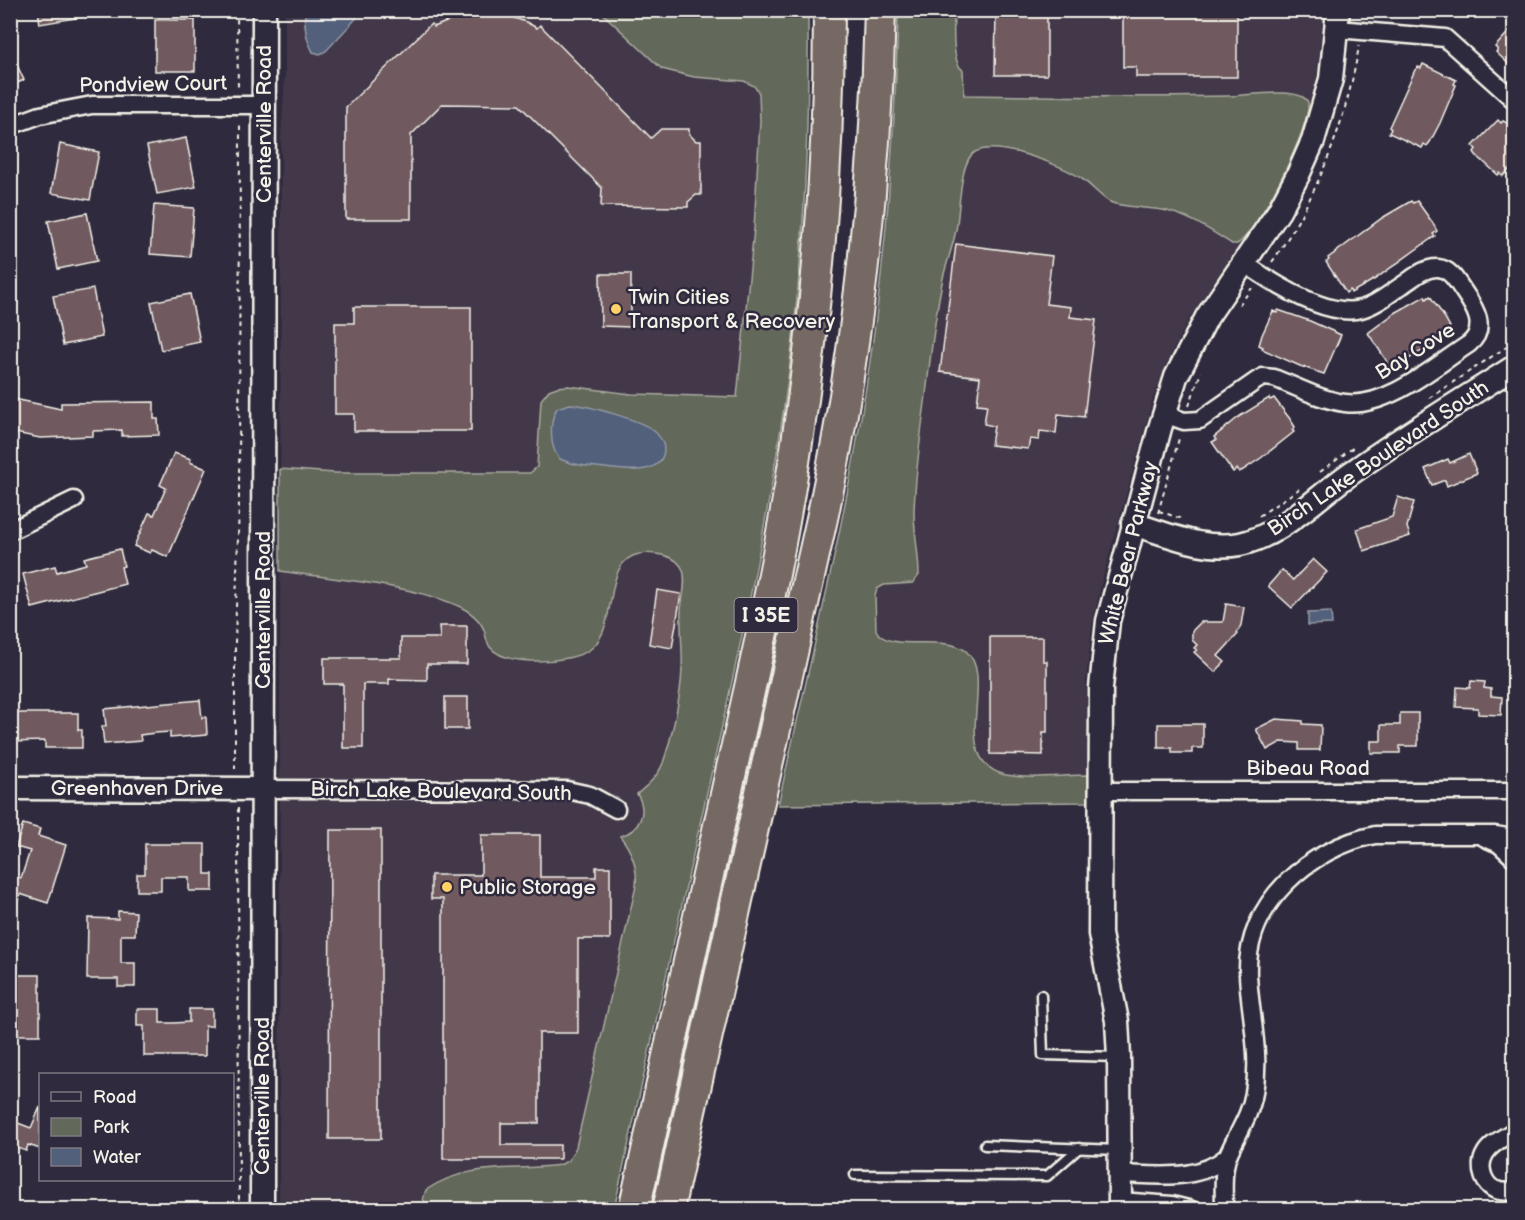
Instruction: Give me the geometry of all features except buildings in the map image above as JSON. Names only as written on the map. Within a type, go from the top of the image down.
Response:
[{"type":"highway","points":[[824,10],[829,65]]},
{"type":"highway","name":"I 35E","points":[[634,1209],[761,638],[792,480],[817,279],[826,162],[830,10]]},
{"type":"highway","name":"I 35E","points":[[668,1209],[838,441],[866,247],[881,10]]},
{"type":"street","name":"Centerville Road","points":[[262,1209],[264,10]]},
{"type":"street","points":[[1338,20],[1445,38],[1515,100]]},
{"type":"street","name":"White Bear Parkway","points":[[1120,1205],[1117,1021],[1100,934],[1101,695],[1105,638],[1116,586],[1176,377],[1209,314],[1279,211],[1296,180],[1310,149],[1328,92],[1338,20]]},
{"type":"street","name":"Pondview Court","points":[[10,126],[40,115],[86,106],[264,105]]},
{"type":"street","name":"Bay Cove","points":[[1164,414],[1185,421],[1200,420],[1256,381],[1266,377],[1338,402],[1355,404],[1372,402],[1398,390],[1469,344],[1477,336],[1479,321],[1475,310],[1452,275],[1443,269],[1428,269],[1367,307],[1346,311],[1285,290],[1244,263]]},
{"type":"street","name":"Birch Lake Boulevard South","points":[[1133,524],[1206,544],[1228,546],[1256,539],[1291,518],[1354,470],[1515,367]]},
{"type":"street","points":[[10,531],[74,500]]},
{"type":"street","name":"Greenhaven Drive","points":[[10,788],[263,789]]},
{"type":"street","name":"Birch Lake Boulevard South","points":[[263,789],[567,790],[590,795],[616,809]]},
{"type":"street","name":"Bibeau Road","points":[[1101,791],[1515,791]]},
{"type":"street","points":[[1224,1209],[1228,1156],[1248,1116],[1257,1068],[1257,1045],[1248,973],[1249,953],[1264,911],[1276,893],[1317,857],[1356,839],[1375,835],[1495,835],[1515,838]]},
{"type":"street","points":[[1472,836],[1487,838],[1499,844],[1515,858]]},
{"type":"street","points":[[1515,1131],[1492,1145],[1485,1152],[1481,1162],[1481,1172],[1493,1189],[1515,1191]]},
{"type":"street","points":[[1120,1174],[1181,1176],[1196,1174],[1210,1169],[1228,1156]]},
{"type":"street","points":[[1120,1205],[1173,1205],[1192,1209]]},
{"type":"lane","points":[[1041,995],[1043,1055],[1119,1057]]},
{"type":"lane","points":[[985,1145],[1119,1150]]},
{"type":"lane","points":[[855,1175],[1047,1176],[1079,1148]]},
{"type":"path","points":[[237,10],[237,82]]},
{"type":"path","points":[[235,762],[235,644],[240,502],[240,124]]},
{"type":"path","points":[[1233,313],[1255,285]]},
{"type":"path","points":[[1425,400],[1515,342]]},
{"type":"path","points":[[1189,407],[1203,367]]},
{"type":"path","points":[[1181,432],[1158,511],[1188,521]]},
{"type":"path","points":[[1313,477],[1360,443]]},
{"type":"path","points":[[1253,519],[1305,483]]},
{"type":"path","points":[[239,815],[239,1209]]},
{"type":"shaded area","points":[[285,11],[778,11],[780,164],[589,1209],[279,1210],[281,138],[285,74]]},
{"type":"shaded area","points":[[929,11],[1324,11],[1316,81],[1300,136],[1289,162],[1263,211],[1190,317],[1169,358],[1153,399],[1102,581],[1092,626],[1086,683],[1089,791],[800,790]]},
{"type":"green space","points":[[600,11],[808,11],[807,137],[803,221],[785,404],[766,517],[743,629],[614,1209],[430,1209],[423,1199],[426,1190],[442,1181],[475,1171],[560,1165],[569,1160],[576,1147],[636,886],[633,860],[620,836],[633,830],[640,820],[642,807],[637,794],[661,768],[678,704],[682,669],[683,570],[674,559],[666,556],[643,553],[629,558],[619,569],[602,634],[591,649],[575,656],[549,660],[527,661],[505,657],[490,647],[482,625],[475,617],[454,604],[391,587],[280,571],[280,469],[335,473],[530,473],[537,467],[541,400],[549,390],[557,387],[568,386],[631,394],[737,397],[754,229],[760,121],[759,93],[754,86],[744,81],[694,77],[662,69]]},
{"type":"green space","points":[[898,11],[954,11],[955,52],[959,66],[963,70],[964,95],[1163,97],[1284,93],[1303,97],[1308,102],[1302,133],[1282,178],[1258,220],[1237,244],[1232,244],[1199,224],[1173,213],[1110,202],[1073,173],[1030,156],[998,149],[985,149],[975,152],[966,165],[956,230],[937,309],[918,458],[914,512],[919,575],[913,583],[884,585],[877,589],[875,596],[876,630],[882,637],[892,641],[944,644],[966,651],[974,664],[977,680],[975,737],[979,754],[988,767],[1006,775],[1015,776],[1089,775],[1089,802],[778,805],[837,544],[866,387],[879,293],[888,199],[895,105]]},
{"type":"water","points":[[305,10],[363,11],[326,51],[320,54],[313,52],[309,42],[305,27]]},
{"type":"water","points":[[570,404],[613,414],[646,426],[662,441],[664,450],[662,459],[649,468],[621,470],[582,465],[560,459],[556,454],[551,434],[554,413],[557,408]]},
{"type":"water","points":[[1331,612],[1332,624],[1308,625],[1308,613]]},
{"type":"place","name":"Twin Cities Transport & Recovery","points":[[616,309]]},
{"type":"place","name":"Public Storage","points":[[447,887]]}]
